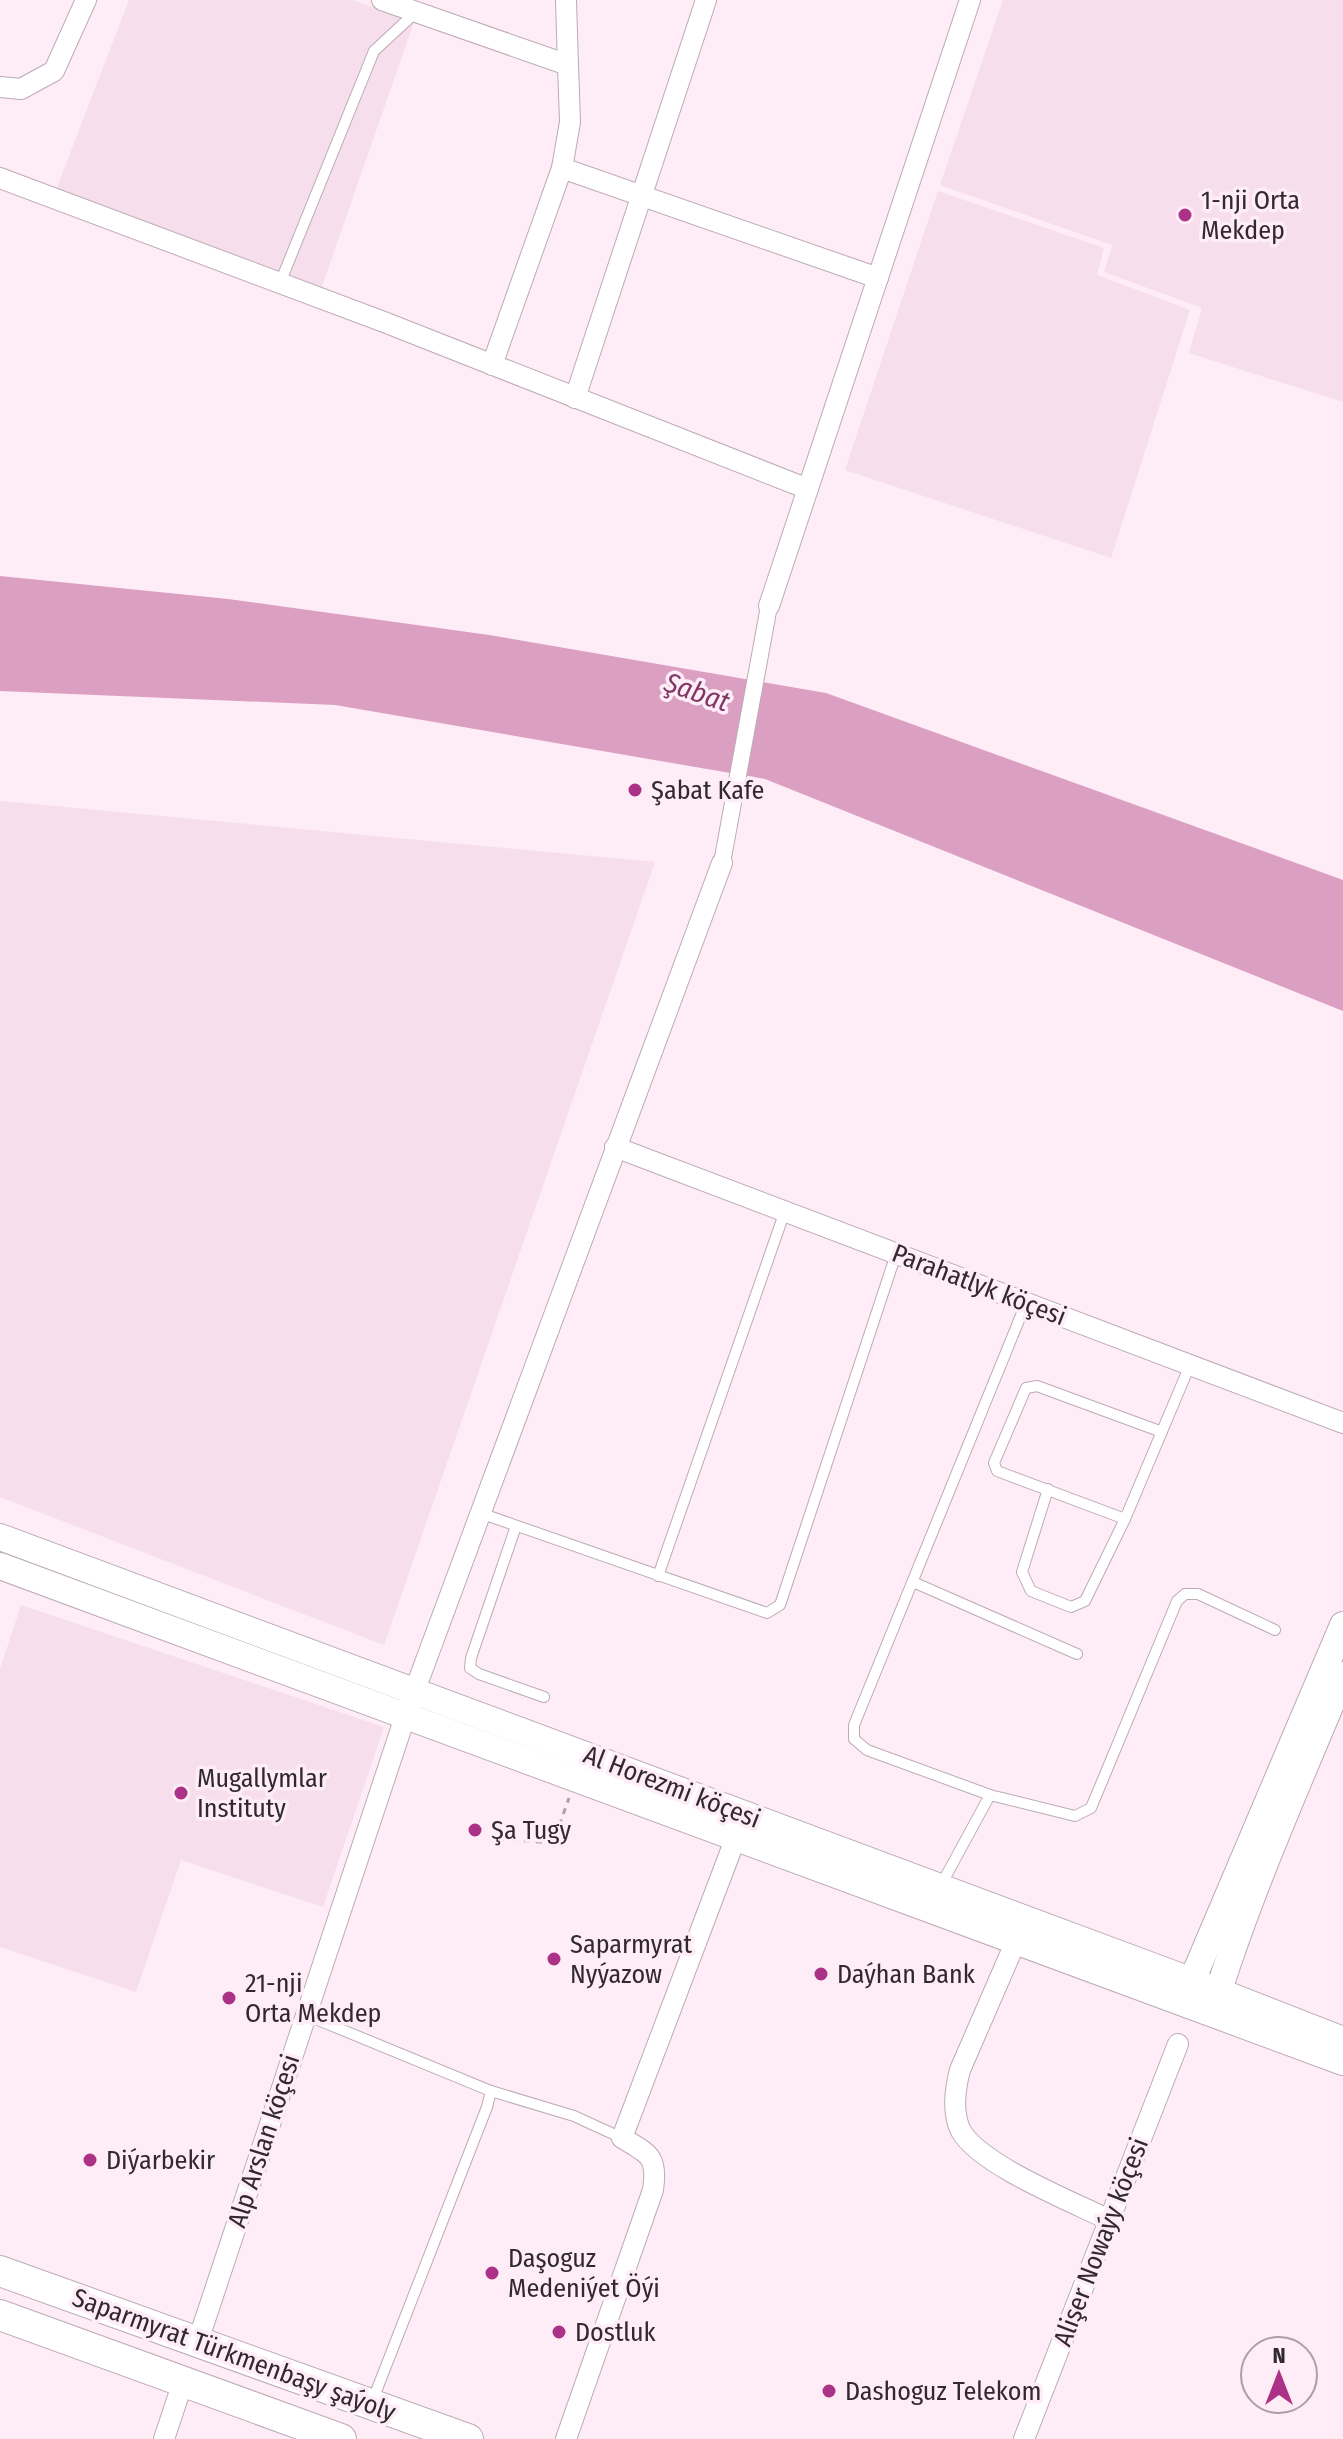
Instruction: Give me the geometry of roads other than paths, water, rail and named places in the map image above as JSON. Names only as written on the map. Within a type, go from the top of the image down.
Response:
[{"type":"main road","name":"Saparmyrat Türkmenbaşy şaýoly","points":[[0,2271],[468,2439]]},
{"type":"main road","name":"Saparmyrat Türkmenbaşy şaýoly","points":[[0,2315],[341,2439]]},
{"type":"street","points":[[0,87],[21,89],[54,71],[86,0]]},
{"type":"street","points":[[382,0],[568,65]]},
{"type":"street","points":[[492,365],[562,168],[570,122],[566,0]]},
{"type":"street","points":[[575,398],[706,0]]},
{"type":"street","points":[[722,863],[769,606],[970,0]]},
{"type":"street","points":[[562,168],[878,278]]},
{"type":"street","points":[[0,178],[280,283],[808,489]]},
{"type":"street","name":"Alp Arslan köçesi","points":[[198,2341],[410,1703],[722,863]]},
{"type":"street","name":"Parahatlyk köçesi","points":[[615,1147],[1343,1423]]},
{"type":"street","name":"Al Horezmi köçesi","points":[[1,1539],[736,1837],[1016,1941],[1188,1992]]},
{"type":"street","name":"Al Horezmi köçesi","points":[[0,1566],[410,1703],[940,1887],[1215,2003],[1343,2062]]},
{"type":"street","points":[[1188,1992],[1343,1625]]},
{"type":"street","points":[[1215,2003],[1279,1832],[1343,1675]]},
{"type":"street","points":[[566,2439],[656,2174],[654,2162],[642,2149],[622,2138],[736,1837]]},
{"type":"street","points":[[1016,1941],[960,2070],[956,2088],[956,2116],[961,2131],[972,2144],[1001,2165],[1109,2220]]},
{"type":"street","name":"Al Horezmi köçesi","points":[[1215,2003],[1343,2040]]},
{"type":"street","name":"Alişer Nowaýy köçesi","points":[[1024,2439],[1178,2044]]},
{"type":"street","points":[[164,2439],[183,2382]]},
{"type":"lane","points":[[280,283],[374,51],[416,12]]},
{"type":"lane","points":[[658,1576],[785,1211]]},
{"type":"lane","points":[[480,1513],[767,1613],[780,1605],[896,1254]]},
{"type":"lane","points":[[1026,1303],[854,1725],[854,1739],[867,1750],[990,1795],[1075,1816],[1091,1808],[1177,1601],[1185,1594],[1198,1594],[1275,1630]]},
{"type":"lane","points":[[1048,1489],[1022,1572],[1031,1591],[1071,1607],[1085,1601],[1125,1519],[1190,1365]]},
{"type":"lane","points":[[1125,1519],[997,1471],[994,1463],[1026,1388],[1037,1386],[1162,1432]]},
{"type":"lane","points":[[516,1526],[470,1668],[544,1697]]},
{"type":"lane","points":[[913,1582],[1077,1654]]},
{"type":"lane","points":[[940,1887],[990,1795]]},
{"type":"lane","points":[[306,2015],[491,2091],[574,2116],[622,2138]]},
{"type":"lane","points":[[371,2404],[491,2091]]},
{"type":"water","name":"Şabat","points":[[0,576],[228,599],[489,635],[826,693],[1343,880],[1343,1011],[765,779],[335,705],[0,691]]},
{"type":"place","name":"1-nji Orta Mekdep","points":[[1185,215]]},
{"type":"place","name":"Şabat Kafe","points":[[635,790]]},
{"type":"place","name":"Mugallymlar Instituty","points":[[181,1793]]},
{"type":"place","name":"Şa Tugy","points":[[475,1830]]},
{"type":"place","name":"Saparmyrat Nyýazow","points":[[554,1959]]},
{"type":"place","name":"Daýhan Bank","points":[[821,1974]]},
{"type":"place","name":"21-nji Orta Mekdep","points":[[229,1998]]},
{"type":"place","name":"Diýarbekir","points":[[90,2160]]},
{"type":"place","name":"Daşoguz Medeniýet Öýi","points":[[492,2273]]},
{"type":"place","name":"Dostluk","points":[[559,2332]]},
{"type":"place","name":"Dashoguz Telekom","points":[[829,2391]]}]
